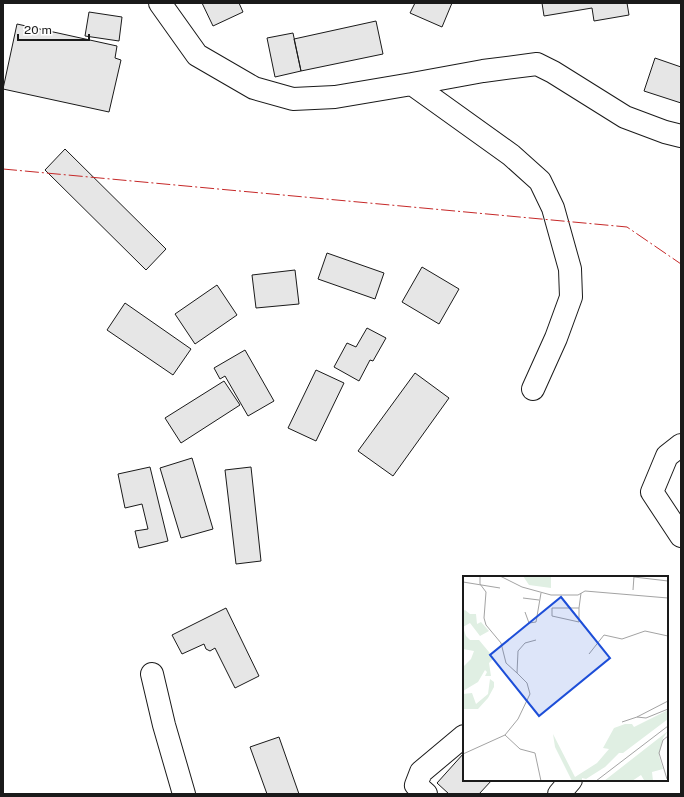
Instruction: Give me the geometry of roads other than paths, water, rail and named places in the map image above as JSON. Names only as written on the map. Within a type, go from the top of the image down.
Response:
[{"type":"street","points":[[160,3],[197,55],[254,88],[293,100],[335,97],[483,71],[537,64],[553,72],[625,117],[664,132],[681,136]]},
{"type":"street","points":[[412,84],[511,155],[540,181],[553,208],[570,269],[571,297],[556,338],[533,389]]},
{"type":"street","points":[[681,445],[667,456],[652,492],[681,536]]},
{"type":"street","points":[[152,674],[164,725],[184,794]]},
{"type":"street","points":[[426,794],[416,785],[421,772],[463,737]]},
{"type":"street","points":[[559,794],[570,781]]}]
